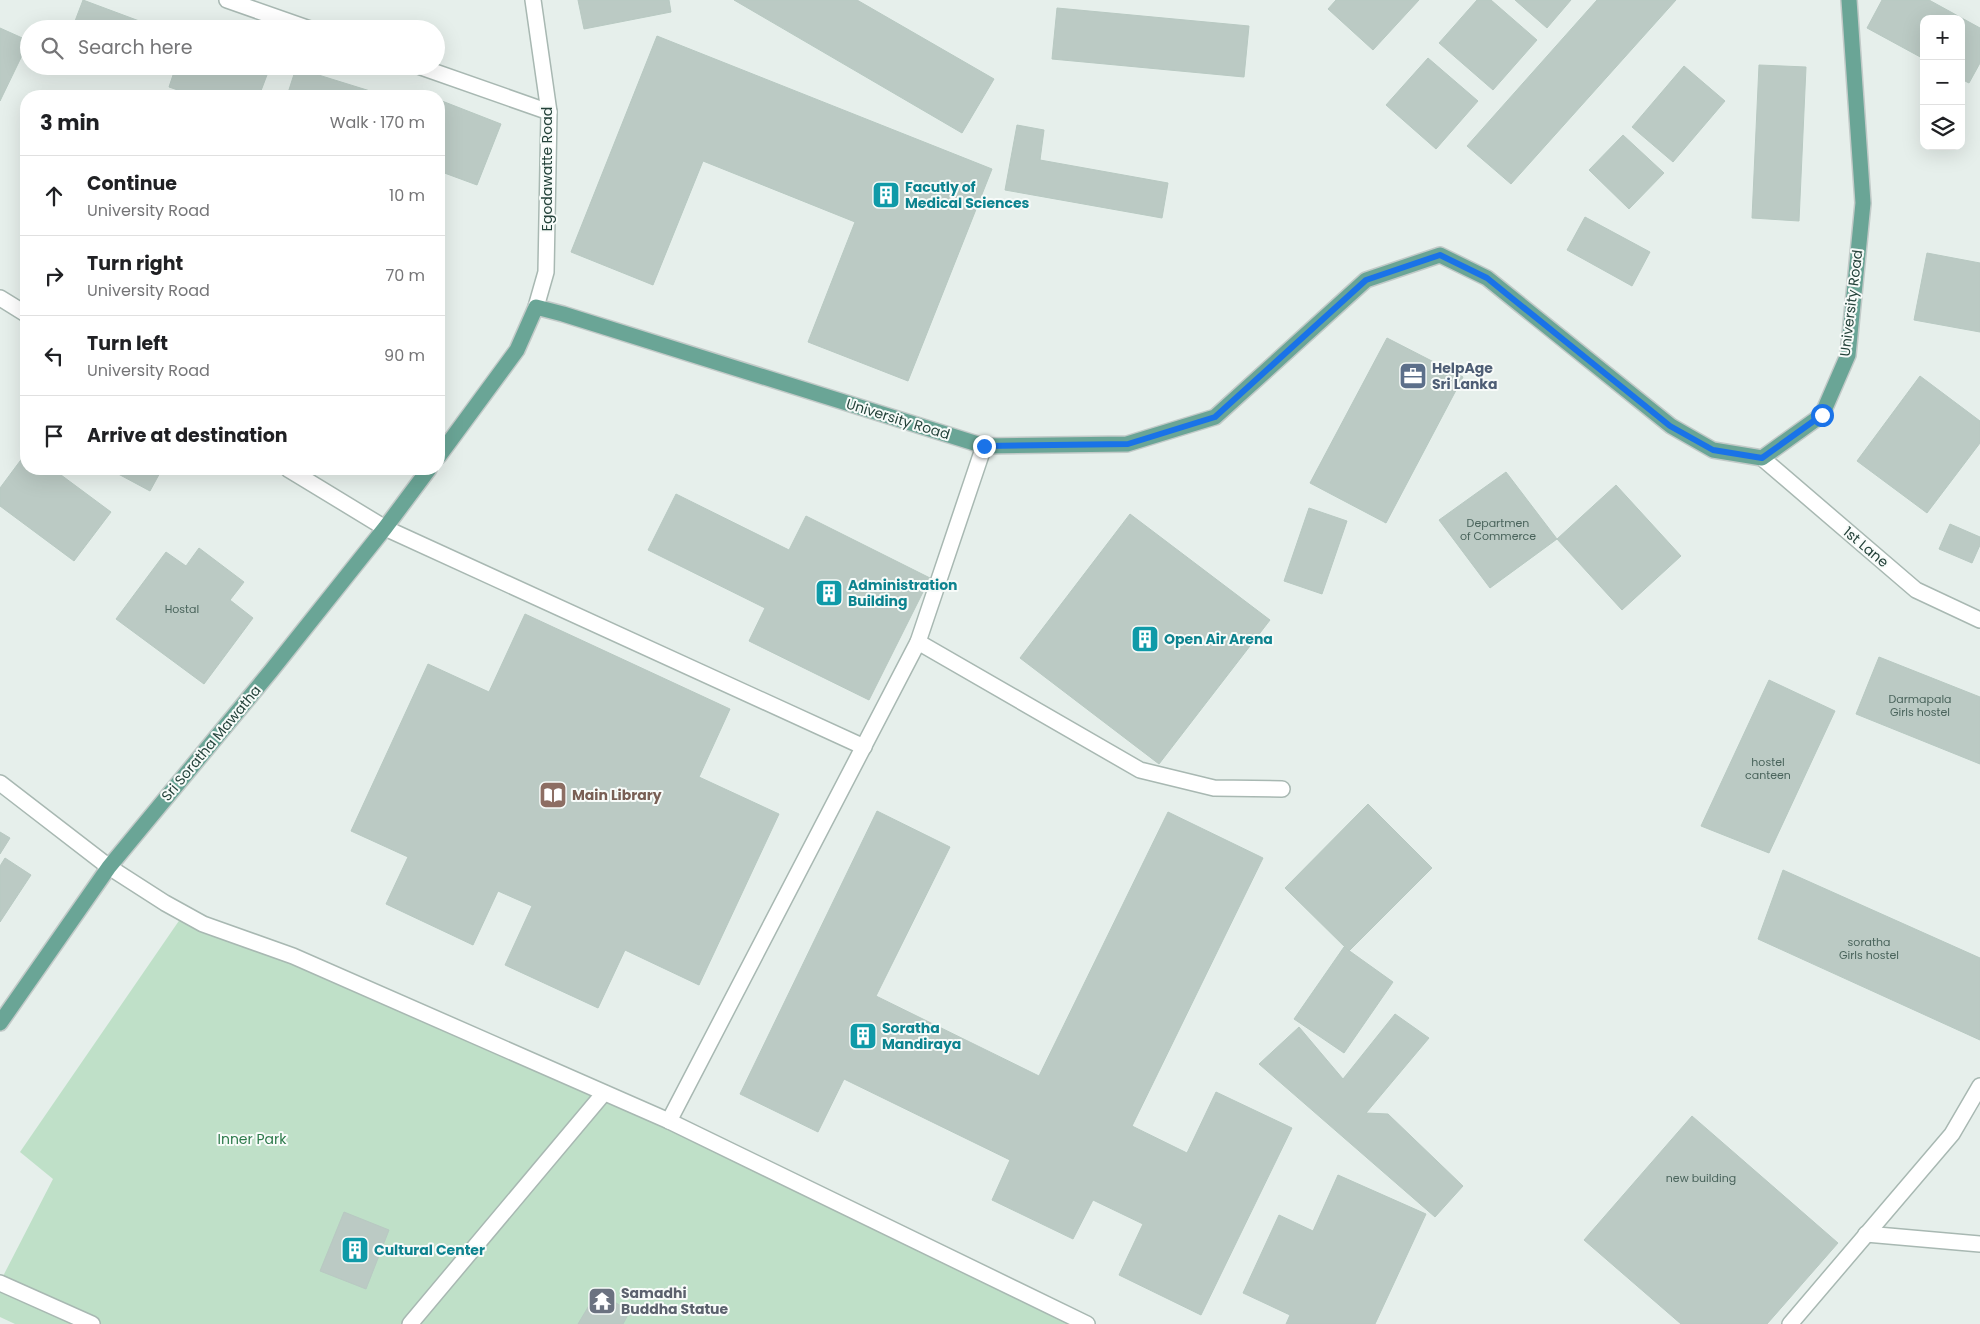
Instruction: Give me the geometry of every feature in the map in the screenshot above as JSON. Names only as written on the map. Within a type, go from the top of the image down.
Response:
[{"type":"main road","name":"University Road","points":[[536,307],[572,316],[984,446],[1128,444],[1215,417],[1366,280],[1440,255],[1487,278],[1670,426],[1713,450],[1762,458],[1822,415],[1848,355],[1862,203],[1849,0]]},
{"type":"main road","points":[[445,448],[517,350],[536,307]]},
{"type":"main road","name":"Sri Soratha Mawatha","points":[[0,1023],[109,867],[271,671],[385,528],[425,475]]},
{"type":"street","points":[[227,0],[284,20]]},
{"type":"street","name":"Egodawatte Road","points":[[533,0],[550,112],[546,272],[536,307]]},
{"type":"street","points":[[444,75],[550,112]]},
{"type":"street","points":[[0,298],[20,310]]},
{"type":"street","points":[[669,1122],[918,642],[984,446]]},
{"type":"street","name":"1st Lane","points":[[1762,458],[1916,590],[1980,620]]},
{"type":"street","points":[[298,475],[385,528],[864,747]]},
{"type":"street","points":[[918,642],[1140,770],[1214,788],[1282,789]]},
{"type":"street","points":[[0,783],[109,867],[165,903],[203,924],[293,956],[604,1092],[1087,1324]]},
{"type":"street","points":[[1790,1324],[1952,1134],[1980,1086]]},
{"type":"street","points":[[410,1324],[604,1092]]},
{"type":"street","points":[[1866,1234],[1980,1244]]},
{"type":"street","points":[[0,1283],[92,1324]]},
{"type":"green space","name":"Inner Park","points":[[185,912],[555,1072],[1085,1324],[15,1324],[0,1317],[0,1282],[53,1179],[20,1152]]},
{"type":"building","points":[[83,0],[137,20],[75,20]]},
{"type":"building","points":[[578,0],[669,0],[671,12],[584,29]]},
{"type":"building","points":[[734,0],[857,0],[994,79],[962,133]]},
{"type":"building","points":[[1336,0],[1419,0],[1373,50],[1328,9]]},
{"type":"building","points":[[1477,0],[1491,0],[1537,40],[1493,90],[1439,43]]},
{"type":"building","points":[[1515,0],[1571,0],[1547,28]]},
{"type":"building","points":[[1597,0],[1676,0],[1511,184],[1467,146]]},
{"type":"building","points":[[1882,0],[1929,0],[1956,15],[1920,15],[1920,57],[1867,28]]},
{"type":"building","points":[[1057,8],[1249,26],[1244,77],[1052,59]]},
{"type":"building","points":[[1965,20],[1980,28],[1980,63],[1969,83],[1965,81]]},
{"type":"building","points":[[0,28],[20,37],[20,60],[0,101]]},
{"type":"building","name":"Facutly of Medical Sciences","points":[[657,36],[992,169],[908,381],[808,342],[855,222],[703,161],[653,285],[571,252]]},
{"type":"building","points":[[1428,58],[1478,101],[1436,149],[1386,105]]},
{"type":"building","points":[[1759,65],[1806,67],[1799,221],[1752,218]]},
{"type":"building","points":[[1684,66],[1725,101],[1673,162],[1632,127]]},
{"type":"building","points":[[173,75],[267,75],[261,90],[178,90],[169,87]]},
{"type":"building","points":[[294,75],[319,75],[367,90],[289,90]]},
{"type":"building","points":[[445,102],[501,124],[477,185],[445,173]]},
{"type":"building","points":[[1017,125],[1044,130],[1040,160],[1168,183],[1162,218],[1005,190]]},
{"type":"building","points":[[1623,135],[1664,173],[1629,209],[1589,170]]},
{"type":"building","points":[[1585,217],[1650,252],[1632,286],[1567,250]]},
{"type":"building","points":[[1927,253],[1980,263],[1980,332],[1914,320]]},
{"type":"building","points":[[1387,338],[1463,377],[1386,523],[1310,483]]},
{"type":"building","points":[[1920,376],[1980,421],[1980,443],[1927,513],[1857,461]]},
{"type":"building","points":[[20,461],[20,475],[61,475],[111,512],[74,561],[0,506],[0,488]]},
{"type":"building","points":[[1506,472],[1557,539],[1490,588],[1439,520]]},
{"type":"building","points":[[120,475],[159,475],[150,491]]},
{"type":"building","points":[[1616,485],[1681,556],[1622,610],[1557,539]]},
{"type":"building","name":"Administration Building","points":[[676,494],[789,550],[806,516],[930,578],[869,700],[749,641],[765,608],[648,550]]},
{"type":"building","points":[[1309,508],[1347,521],[1322,594],[1284,581]]},
{"type":"building","name":"Open Air Arena","points":[[1130,514],[1270,620],[1159,764],[1020,658]]},
{"type":"building","points":[[1950,524],[1980,537],[1980,545],[1972,563],[1939,549]]},
{"type":"building","points":[[199,548],[244,582],[230,600],[253,618],[204,684],[116,619],[166,552],[186,566]]},
{"type":"building","name":"Main Library","points":[[525,614],[730,709],[699,777],[779,814],[699,985],[625,950],[598,1008],[505,965],[532,906],[498,891],[473,945],[386,904],[408,857],[351,831],[428,664],[489,692]]},
{"type":"building","points":[[1879,657],[1980,697],[1980,764],[1856,714]]},
{"type":"building","points":[[1769,680],[1835,711],[1769,853],[1701,826]]},
{"type":"building","points":[[1368,804],[1432,868],[1349,951],[1285,888]]},
{"type":"building","name":"Soratha Mandiraya","points":[[877,811],[950,847],[876,996],[1039,1076],[1168,812],[1263,858],[1132,1126],[1187,1153],[1216,1092],[1292,1128],[1201,1315],[1119,1275],[1143,1224],[1093,1200],[1073,1239],[992,1200],[1010,1160],[844,1079],[818,1132],[740,1094]]},
{"type":"building","points":[[0,832],[10,838],[0,854]]},
{"type":"building","points":[[5,858],[31,875],[0,922],[0,866]]},
{"type":"building","points":[[1783,870],[1980,958],[1980,1040],[1758,939]]},
{"type":"building","points":[[1344,947],[1393,982],[1344,1053],[1294,1019]]},
{"type":"building","points":[[1395,1014],[1429,1038],[1366,1113],[1388,1114],[1463,1186],[1435,1217],[1259,1064],[1299,1027],[1343,1079]]},
{"type":"building","points":[[1692,1116],[1838,1243],[1767,1324],[1681,1324],[1584,1240]]},
{"type":"building","points":[[1338,1175],[1426,1214],[1375,1324],[1286,1324],[1290,1315],[1243,1293],[1279,1215],[1313,1231]]},
{"type":"building","name":"Cultural Center","points":[[344,1212],[389,1230],[366,1289],[320,1271]]},
{"type":"building","name":"Samadhi Buddha Statue","points":[[597,1292],[630,1311],[623,1324],[578,1324]]},
{"type":"place","name":"Facutly of Medical Sciences","points":[[886,195]]},
{"type":"place","name":"HelpAge Sri Lanka","points":[[1413,376]]},
{"type":"place","name":"Administration Building","points":[[829,593]]},
{"type":"place","name":"Open Air Arena","points":[[1145,639]]},
{"type":"place","name":"Main Library","points":[[553,795]]},
{"type":"place","name":"Soratha Mandiraya","points":[[863,1036]]},
{"type":"place","name":"Cultural Center","points":[[355,1250]]},
{"type":"place","name":"Samadhi Buddha Statue","points":[[602,1301]]},
{"type":"route","points":[[984,446],[1128,444],[1215,417],[1366,280],[1440,255],[1487,278],[1670,426],[1713,450],[1762,458],[1822,415]]}]
